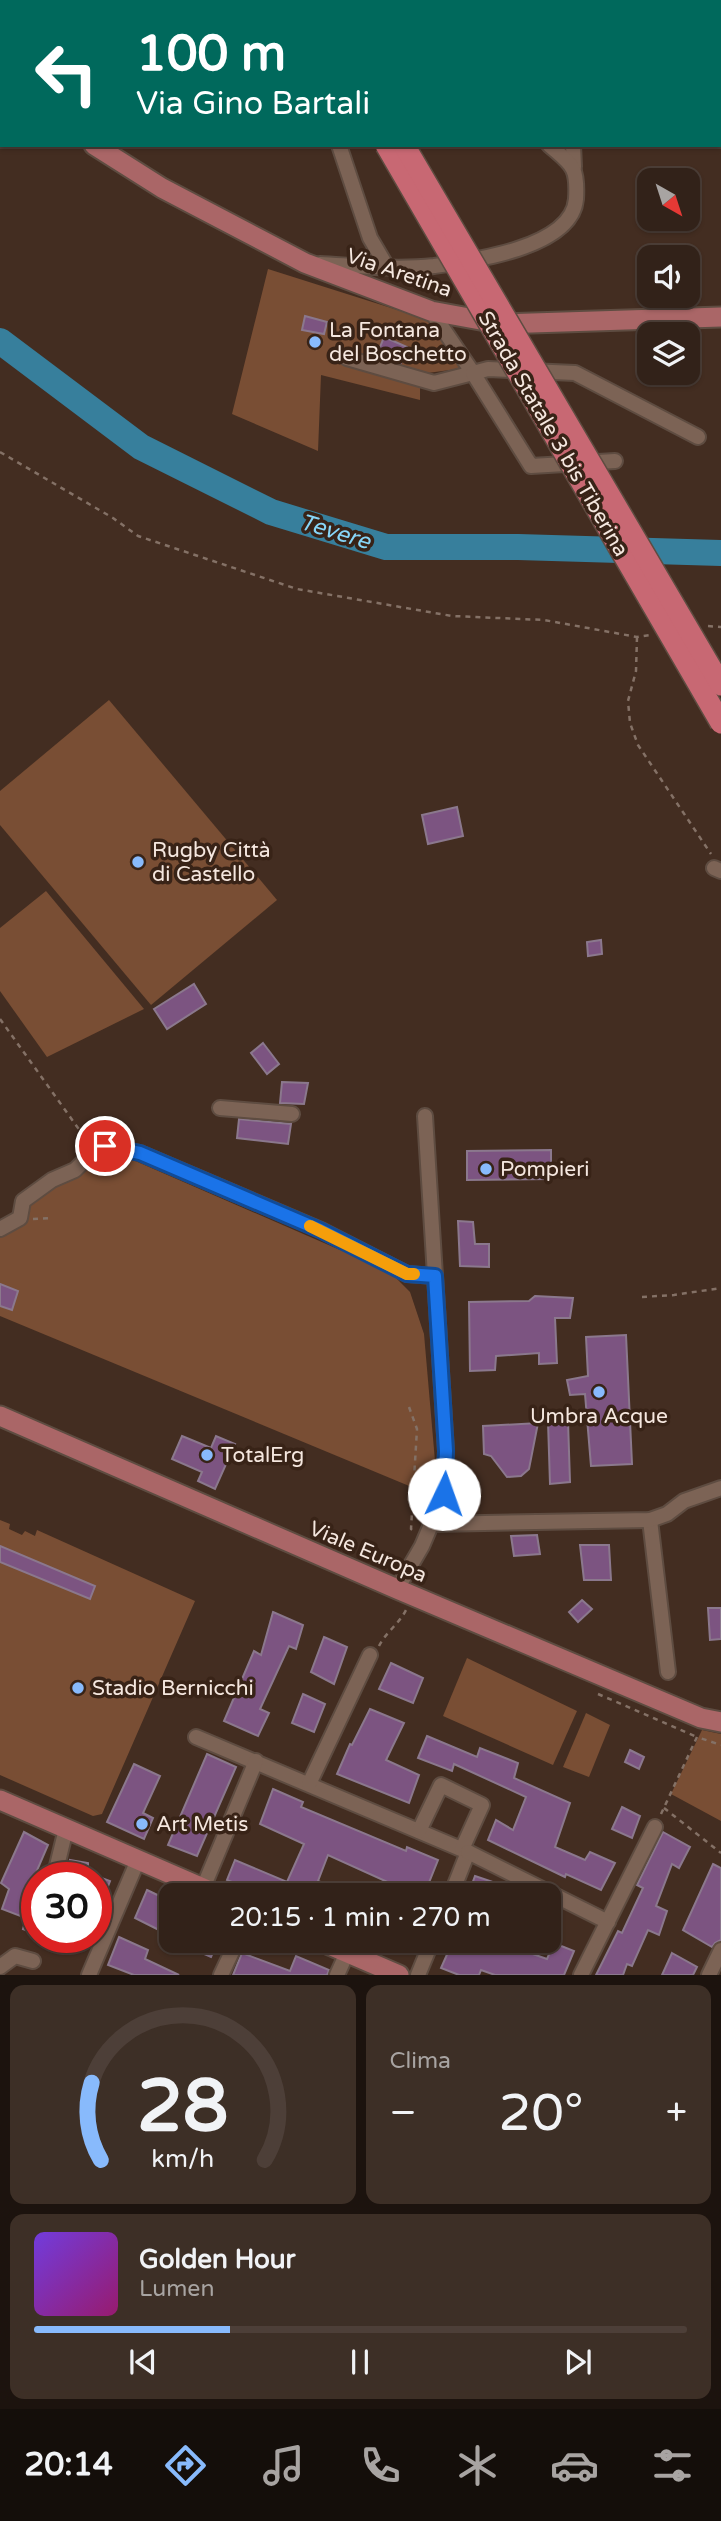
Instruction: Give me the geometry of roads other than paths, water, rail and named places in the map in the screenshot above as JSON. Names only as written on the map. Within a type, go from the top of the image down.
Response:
[{"type":"highway","name":"Strada Statale 3 bis Tiberina","points":[[387,147],[721,723]]},
{"type":"highway","name":"Strada Statale 3 bis Tiberina","points":[[405,147],[721,685]]},
{"type":"main road","name":"Via Aretina","points":[[97,147],[162,188],[305,263],[431,312],[502,324],[721,317]]},
{"type":"main road","name":"Viale Europa","points":[[0,1416],[397,1589],[701,1718],[721,1722]]},
{"type":"main road","points":[[0,1800],[190,1883]]},
{"type":"main road","points":[[347,1953],[399,1975]]},
{"type":"street","points":[[340,147],[370,238],[387,267]]},
{"type":"street","points":[[551,147],[574,167]]},
{"type":"street","points":[[305,263],[433,266],[493,256],[529,246],[557,230],[570,217],[576,203],[577,182],[573,147]]},
{"type":"street","points":[[431,312],[531,466],[615,461]]},
{"type":"street","points":[[346,358],[435,389],[488,369],[575,373],[698,437]]},
{"type":"street","points":[[220,1108],[292,1114]]},
{"type":"street","points":[[397,1589],[430,1530],[444,1494],[446,1451],[425,1115]]},
{"type":"street","points":[[0,1229],[20,1218],[23,1201],[52,1180],[75,1170],[89,1156],[105,1146],[140,1153],[320,1230],[407,1274],[435,1276]]},
{"type":"street","points":[[430,1530],[650,1520],[667,1514],[684,1501],[721,1488]]},
{"type":"street","points":[[650,1520],[668,1672]]},
{"type":"street","points":[[309,1784],[370,1655]]},
{"type":"street","points":[[195,1737],[465,1850],[608,1922]]},
{"type":"street","points":[[214,1883],[256,1761]]},
{"type":"street","points":[[419,1831],[441,1785],[482,1805],[455,1883]]},
{"type":"street","points":[[581,1975],[655,1827]]},
{"type":"street","points":[[58,1862],[66,1829]]},
{"type":"street","points":[[89,1975],[138,1860]]},
{"type":"street","points":[[709,1975],[721,1950]]},
{"type":"street","points":[[221,1975],[231,1953]]},
{"type":"street","points":[[337,1975],[347,1953]]},
{"type":"street","points":[[418,1975],[427,1953]]},
{"type":"street","points":[[0,1967],[15,1956],[33,1961]]},
{"type":"waterway","name":"Tevere","points":[[0,341],[141,447],[271,512],[386,547],[518,547],[721,553]]},
{"type":"place","name":"La Fontana del Boschetto","points":[[315,342]]},
{"type":"place","name":"Rugby Città di Castello","points":[[138,862]]},
{"type":"place","name":"Pompieri","points":[[486,1169]]},
{"type":"place","name":"Umbra Acque","points":[[599,1392]]},
{"type":"place","name":"TotalErg","points":[[207,1455]]},
{"type":"place","name":"Stadio Bernicchi","points":[[78,1688]]},
{"type":"place","name":"Art Metis","points":[[142,1824]]}]
